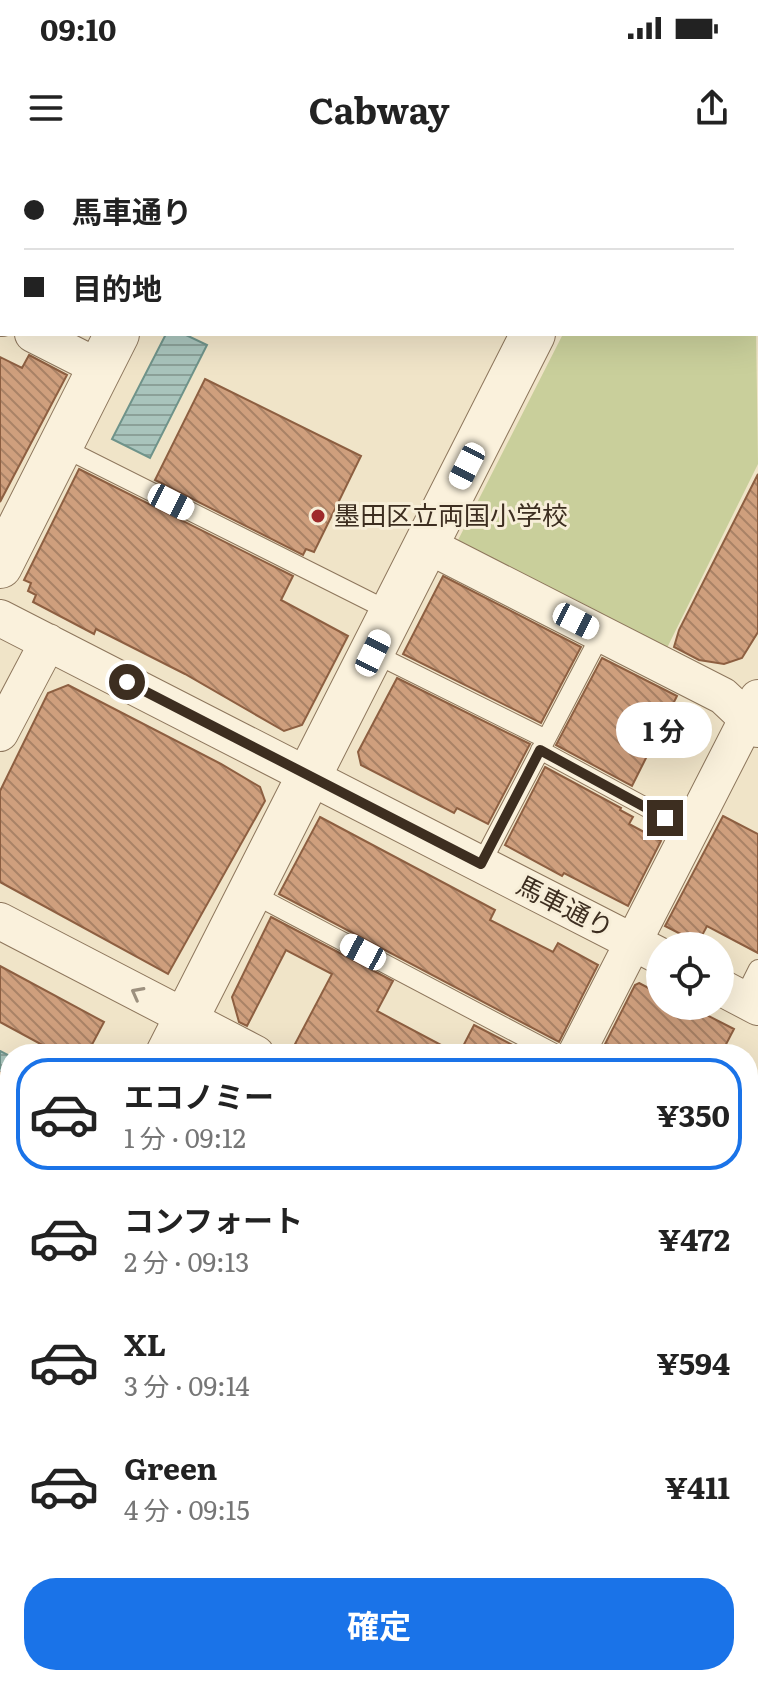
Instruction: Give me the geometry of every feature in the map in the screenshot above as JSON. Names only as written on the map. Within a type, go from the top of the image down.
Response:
[{"type":"street","points":[[0,566],[108,351],[42,336]]},
{"type":"street","points":[[178,1036],[532,336]]},
{"type":"street","points":[[427,545],[723,696],[754,716],[690,831],[652,932]]},
{"type":"street","name":"馬車通り","points":[[0,618],[646,949]]},
{"type":"street","points":[[0,733],[48,642]]},
{"type":"street","points":[[0,921],[178,1036],[213,1044]]},
{"type":"street","points":[[583,1044],[646,949]]},
{"type":"lane","points":[[60,446],[393,613]]},
{"type":"lane","points":[[481,864],[601,634]]},
{"type":"lane","points":[[373,653],[543,745],[690,831]]},
{"type":"lane","points":[[251,893],[537,1044]]},
{"type":"green space","points":[[562,336],[756,336],[758,464],[667,648],[455,546]]},
{"type":"water","points":[[165,336],[188,336],[207,345],[150,458],[112,439]]},
{"type":"building","points":[[29,355],[67,375],[0,502],[0,357],[22,368]]},
{"type":"building","points":[[205,379],[361,456],[314,552],[306,549],[303,555],[155,480]]},
{"type":"building","points":[[79,469],[293,576],[281,600],[348,636],[302,725],[284,731],[185,674],[96,629],[94,634],[33,602],[36,595],[28,591],[31,583],[24,580]]},
{"type":"building","points":[[758,474],[758,632],[742,658],[724,664],[699,660],[674,647],[679,630]]},
{"type":"building","points":[[443,576],[581,647],[541,723],[403,654]]},
{"type":"building","points":[[602,658],[677,696],[632,786],[556,745]]},
{"type":"building","points":[[397,678],[530,744],[488,824],[457,808],[454,813],[361,765],[358,752]]},
{"type":"building","points":[[68,685],[221,764],[260,787],[265,801],[168,974],[0,882],[0,791],[48,693]]},
{"type":"building","points":[[545,767],[621,808],[633,817],[629,824],[661,841],[628,906],[564,873],[562,876],[505,845]]},
{"type":"building","points":[[723,816],[758,834],[758,953],[734,940],[734,932],[718,932],[707,926],[704,932],[677,932],[665,926]]},
{"type":"building","points":[[320,817],[495,910],[490,920],[553,952],[558,943],[598,965],[559,1042],[279,894]]},
{"type":"building","points":[[271,917],[393,981],[377,1011],[439,1044],[295,1044],[332,974],[286,950],[247,1026],[239,1022],[232,997]]},
{"type":"building","points":[[0,966],[104,1022],[92,1044],[41,1044],[0,1022]]},
{"type":"building","points":[[639,983],[646,987],[646,1020],[716,1020],[734,1029],[726,1044],[605,1044],[635,985]]},
{"type":"building","points":[[474,1025],[511,1044],[464,1044]]},
{"type":"place","name":"墨田区立両国小学校","points":[[318,516]]},
{"type":"route","points":[[127,682],[481,864],[540,750],[665,818]]}]
